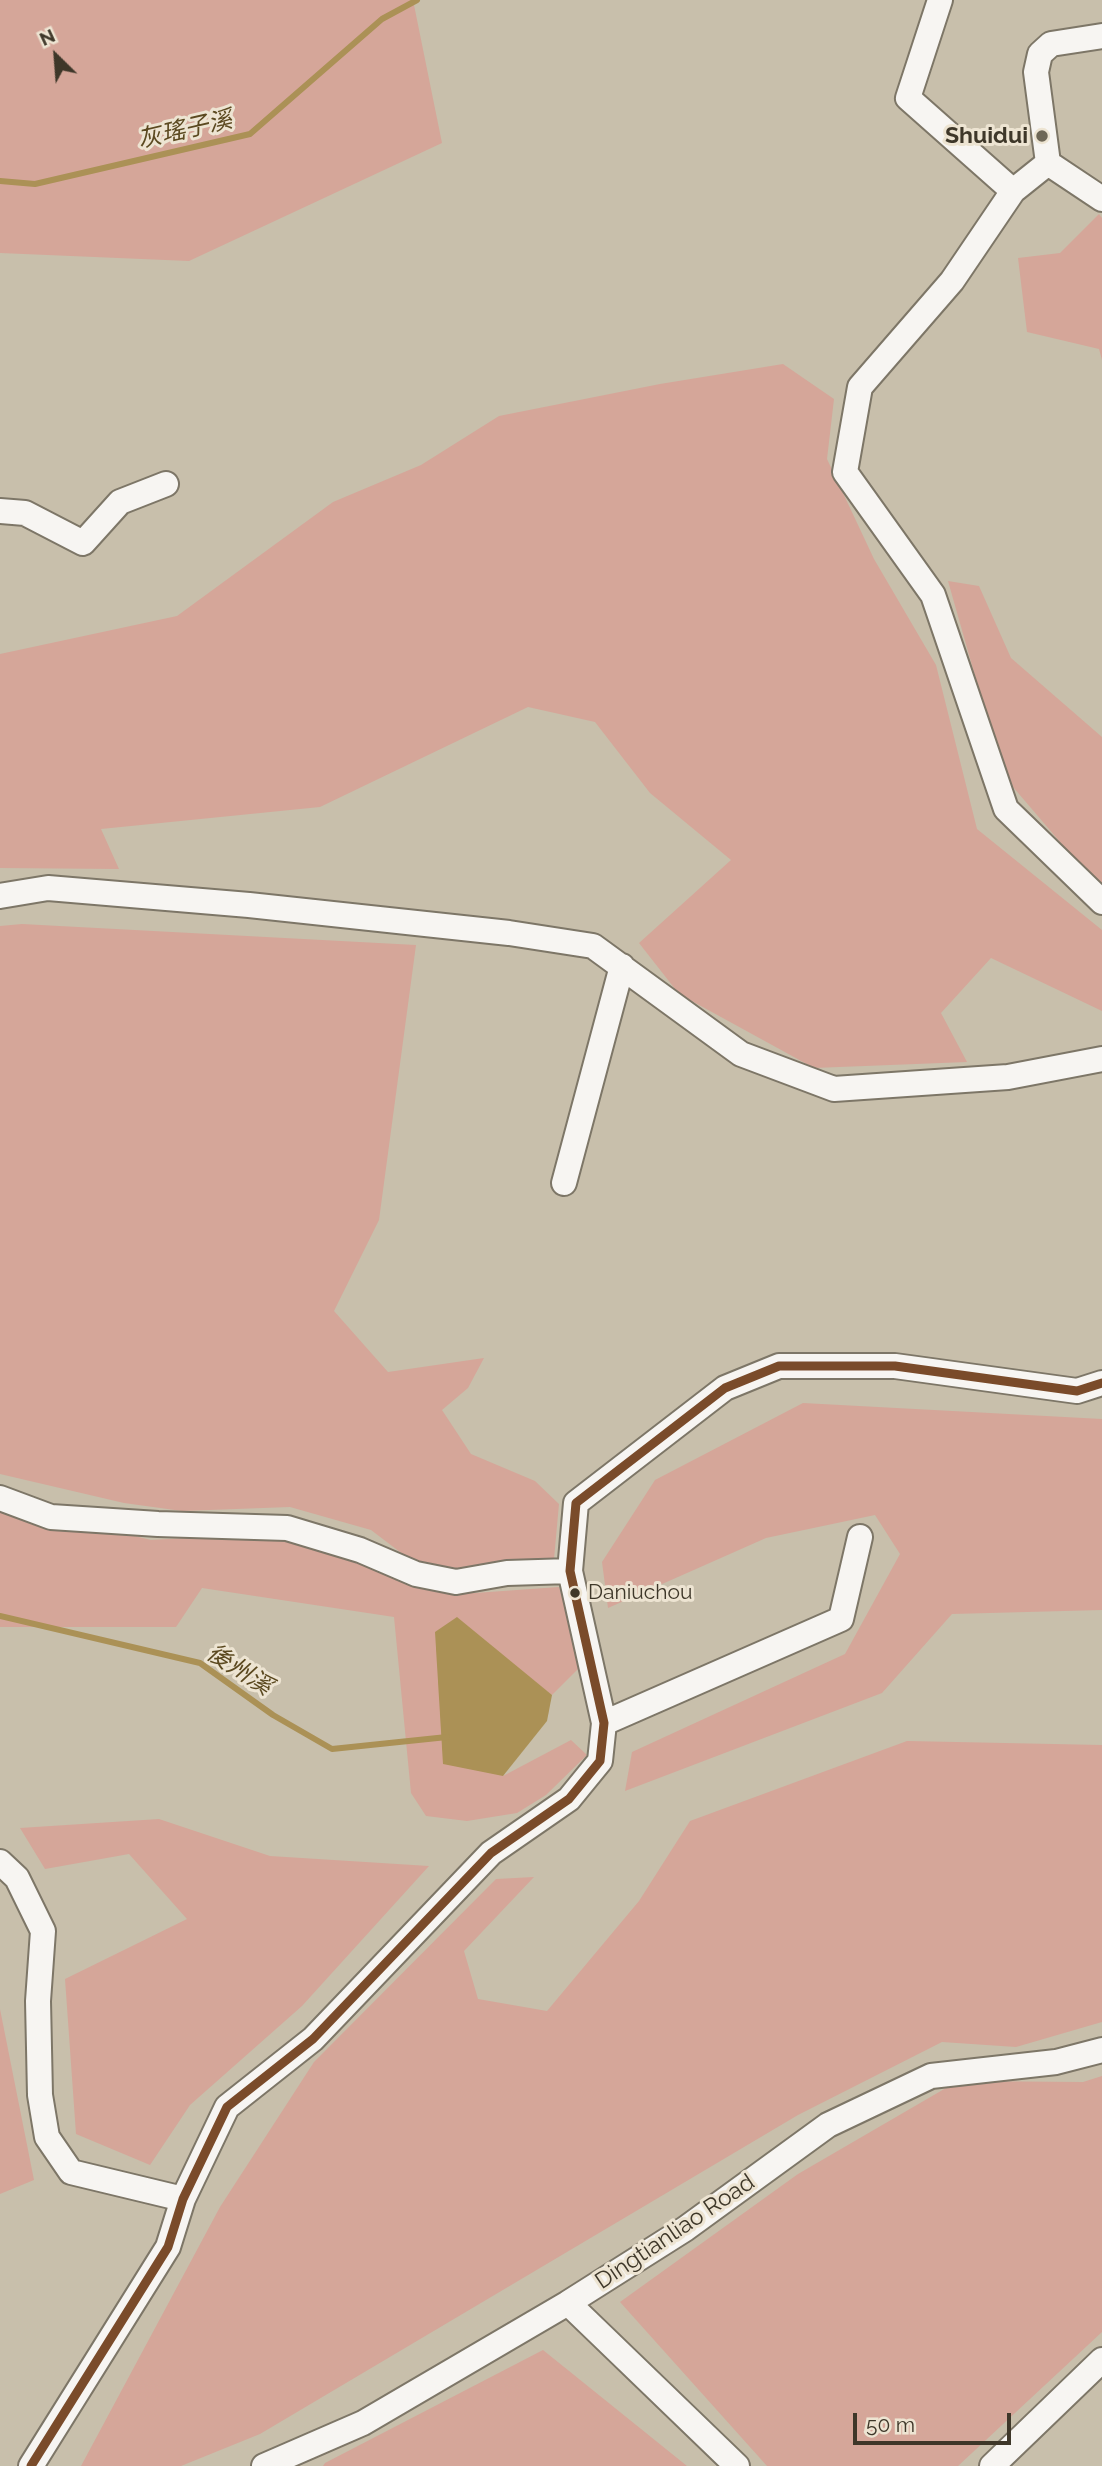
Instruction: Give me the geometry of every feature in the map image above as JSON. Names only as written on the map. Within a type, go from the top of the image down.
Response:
[{"type":"street","points":[[940,0],[908,98],[1013,191]]},
{"type":"street","points":[[1102,36],[1051,44],[1040,54],[1036,72],[1048,163],[1102,199]]},
{"type":"street","points":[[1048,163],[1013,191],[952,281],[860,387],[845,472],[933,595],[1006,809],[1102,902]]},
{"type":"street","points":[[0,511],[25,513],[83,542],[120,502],[166,484]]},
{"type":"street","points":[[0,896],[48,888],[248,905],[509,933],[593,946],[741,1054],[834,1089],[1008,1077],[1102,1059]]},
{"type":"street","points":[[564,1183],[622,966]]},
{"type":"street","points":[[31,2466],[168,2247],[183,2199],[227,2107],[313,2039],[491,1853],[569,1799],[600,1761],[604,1723],[570,1571],[576,1503],[725,1388],[779,1366],[895,1366],[1077,1391],[1102,1383]]},
{"type":"street","points":[[0,1498],[51,1517],[287,1528],[360,1550],[416,1574],[456,1582],[507,1573],[570,1571]]},
{"type":"street","points":[[604,1723],[841,1619],[860,1537]]},
{"type":"street","points":[[0,1862],[17,1878],[43,1931],[38,2001],[40,2095],[47,2137],[71,2172],[183,2199]]},
{"type":"street","name":"Dingtianliao Road","points":[[264,2466],[363,2423],[568,2303],[685,2229],[828,2124],[930,2076],[1056,2062],[1102,2050]]},
{"type":"street","points":[[568,2303],[737,2466]]},
{"type":"street","points":[[992,2466],[1102,2360]]},
{"type":"shaded area","points":[[0,0],[413,0],[442,143],[189,261],[0,253]]},
{"type":"shaded area","points":[[1099,214],[1102,218],[1102,360],[1099,349],[1027,332],[1018,258],[1060,253]]},
{"type":"shaded area","points":[[783,364],[834,399],[827,459],[874,559],[936,665],[977,829],[1102,930],[1102,1011],[991,958],[941,1013],[967,1062],[814,1068],[679,994],[639,943],[731,860],[650,793],[595,722],[528,707],[320,807],[101,829],[119,869],[0,868],[0,654],[177,616],[333,502],[421,465],[499,416],[660,384]]},
{"type":"shaded area","points":[[948,581],[979,586],[1011,658],[1102,737],[1102,891],[1013,787],[989,725]]},
{"type":"shaded area","points":[[22,924],[416,945],[379,1220],[334,1311],[388,1372],[484,1358],[468,1388],[442,1410],[471,1454],[535,1481],[559,1504],[554,1559],[482,1570],[425,1571],[371,1530],[290,1507],[182,1511],[124,1503],[0,1474],[0,926]]},
{"type":"shaded area","points":[[803,1403],[1102,1419],[1102,1610],[952,1614],[882,1693],[625,1791],[632,1752],[845,1654],[900,1554],[875,1515],[766,1538],[608,1608],[602,1562],[655,1480]]},
{"type":"shaded area","points":[[0,1503],[151,1540],[276,1533],[352,1556],[413,1583],[475,1593],[559,1587],[582,1665],[552,1695],[519,1670],[503,1776],[571,1740],[587,1755],[546,1795],[517,1813],[467,1821],[426,1816],[411,1793],[394,1617],[202,1588],[176,1627],[0,1627]]},
{"type":"shaded area","points":[[457,1617],[552,1695],[547,1721],[503,1776],[443,1764],[435,1632]]},
{"type":"shaded area","points":[[907,1741],[1102,1745],[1102,2022],[1016,2047],[942,2042],[798,2115],[260,2434],[181,2466],[81,2466],[220,2207],[314,2062],[496,1879],[534,1877],[464,1951],[478,1999],[547,2011],[639,1901],[690,1821]]},
{"type":"shaded area","points":[[159,1819],[270,1856],[429,1866],[302,2006],[190,2105],[150,2165],[76,2134],[65,1979],[187,1919],[129,1854],[45,1869],[20,1828]]},
{"type":"shaded area","points":[[0,2009],[34,2180],[0,2194]]},
{"type":"shaded area","points":[[1102,2076],[1102,2332],[958,2466],[767,2466],[620,2302],[798,2174],[958,2081],[1083,2082]]},
{"type":"shaded area","points":[[543,2350],[687,2466],[323,2466],[325,2463]]},
{"type":"waterway","name":"灰瑤子溪","points":[[0,181],[35,184],[250,134],[382,19],[417,0]]},
{"type":"waterway","name":"後州溪","points":[[0,1616],[200,1663],[273,1715],[332,1749],[447,1737]]},
{"type":"transit line","points":[[31,2466],[168,2247],[183,2199],[227,2107],[313,2039],[491,1853],[569,1799],[600,1761],[604,1723],[570,1571],[576,1503],[725,1388],[779,1366],[895,1366],[1077,1391],[1102,1383]]},
{"type":"place","name":"Shuidui","points":[[1042,136]]},
{"type":"place","name":"Daniuchou","points":[[575,1593]]}]
